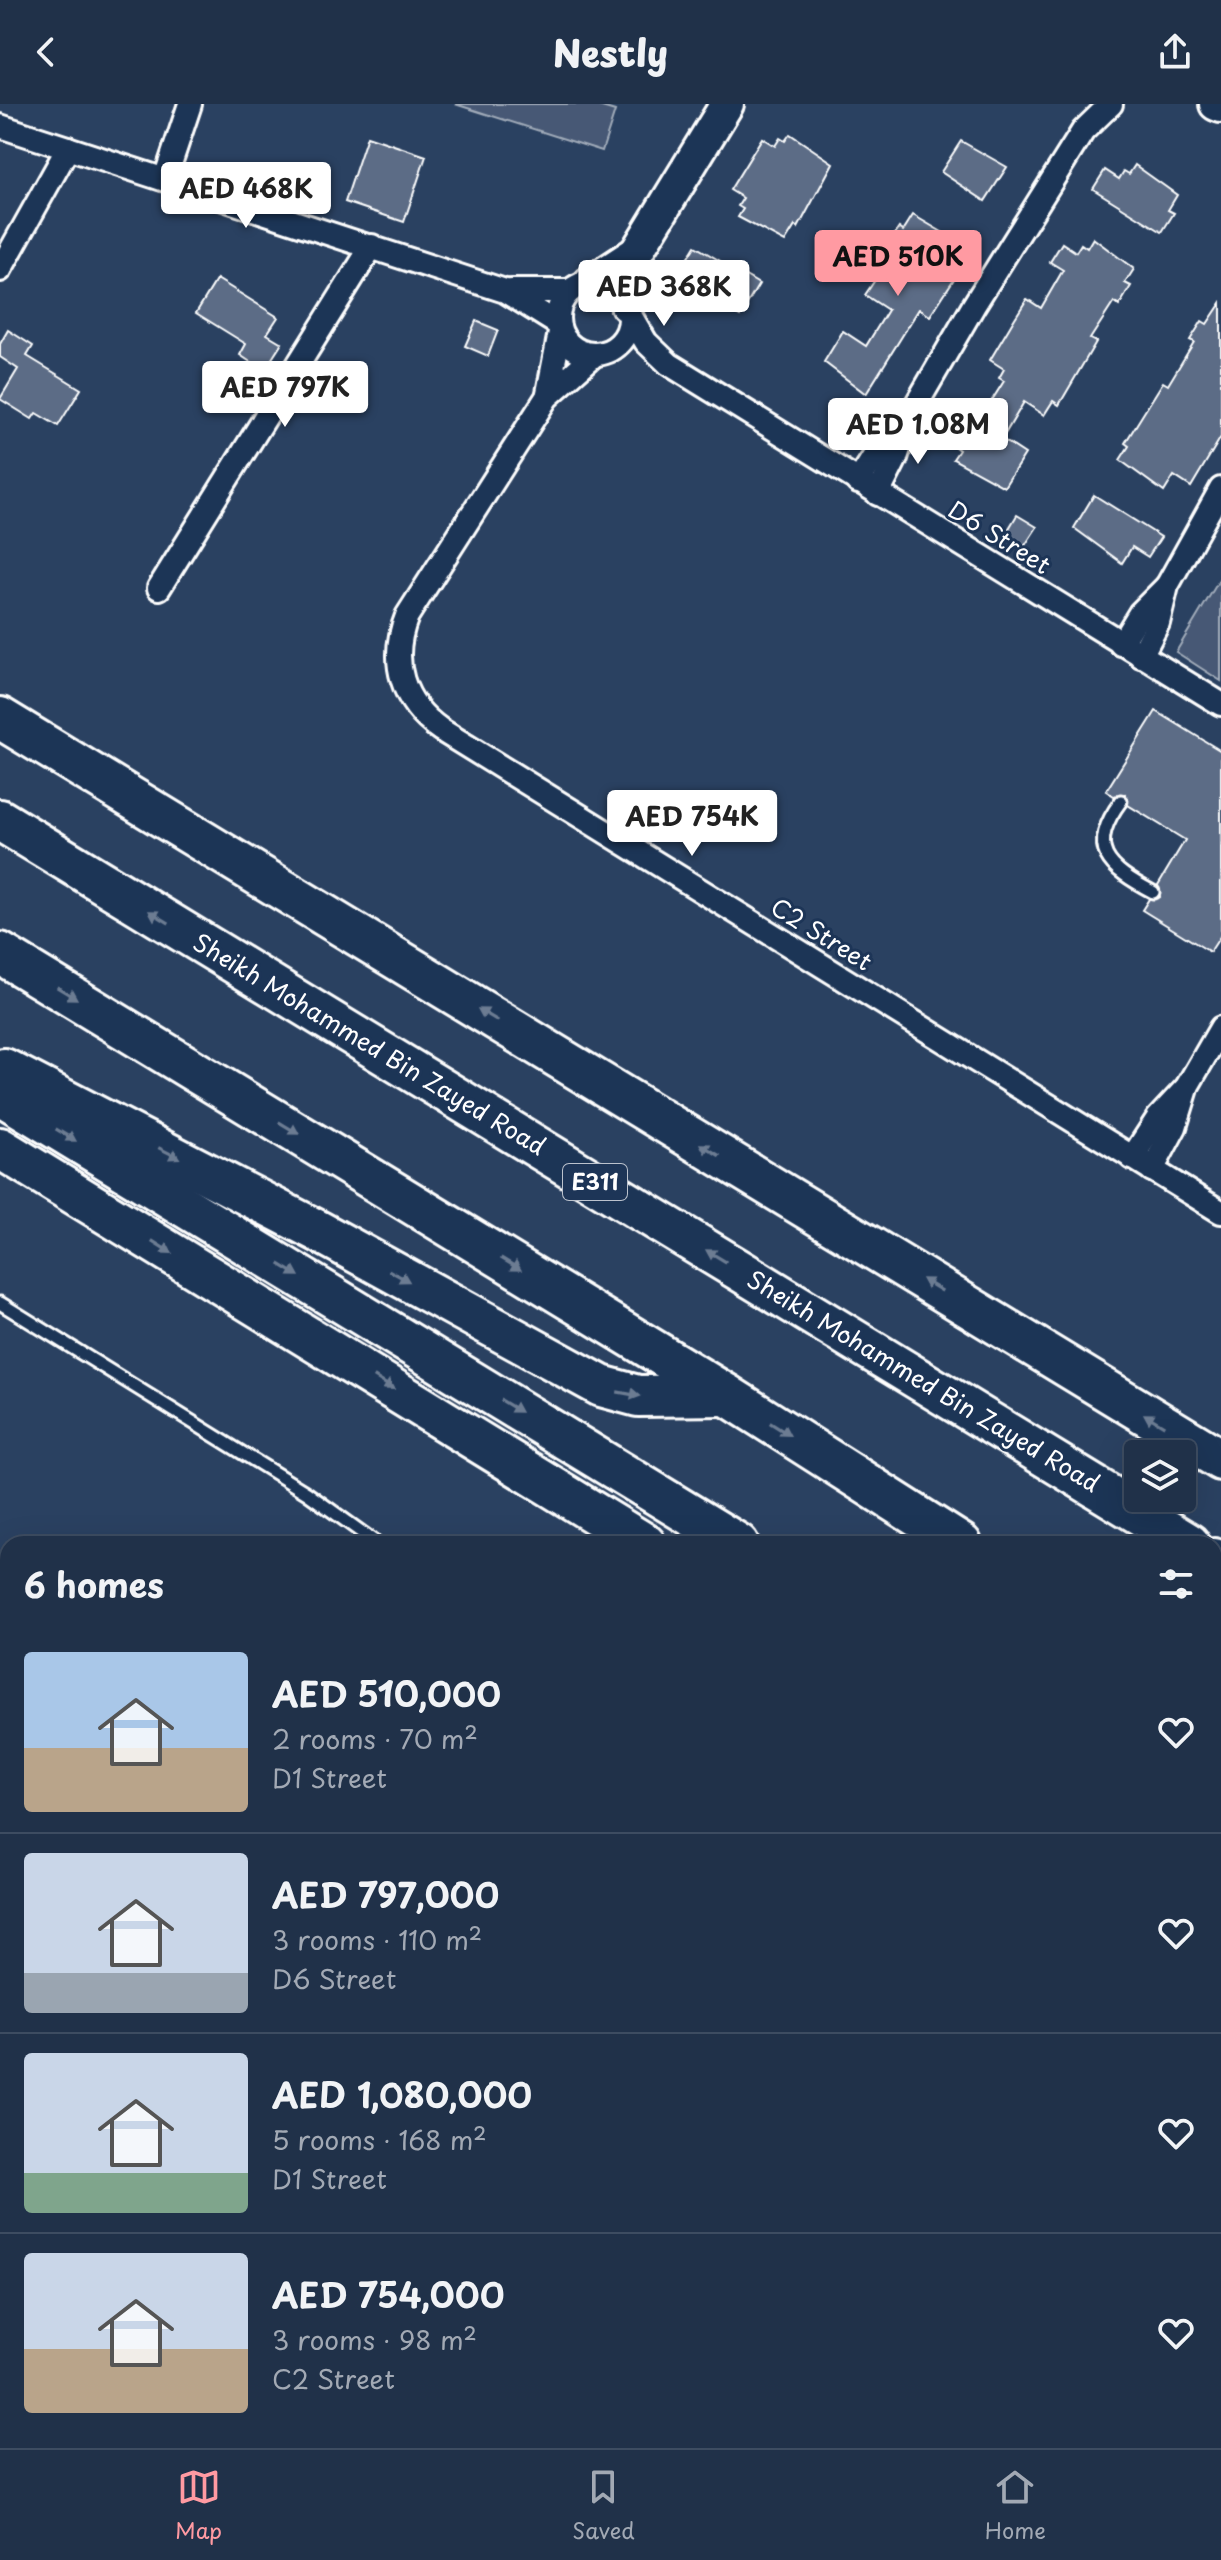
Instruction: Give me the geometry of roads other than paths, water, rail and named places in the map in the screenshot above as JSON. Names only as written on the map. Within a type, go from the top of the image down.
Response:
[{"type":"highway","points":[[0,718],[1221,1460]]},
{"type":"highway","name":"Sheikh Mohammed Bin Zayed Road","points":[[0,820],[1176,1536]]},
{"type":"highway","points":[[0,953],[727,1395],[948,1536]]},
{"type":"highway","points":[[0,1067],[318,1231],[601,1386],[638,1396],[727,1395]]},
{"type":"highway","points":[[0,1094],[725,1536]]},
{"type":"highway","points":[[0,1148],[632,1536]]},
{"type":"street","points":[[165,179],[190,104]]},
{"type":"street","points":[[0,126],[505,291],[559,328],[577,350],[599,354],[621,342],[628,310],[628,278],[636,253],[727,104]]},
{"type":"street","points":[[1083,104],[1083,131]]},
{"type":"street","points":[[878,494],[893,466],[909,417],[974,305],[1083,131],[1111,104]]},
{"type":"street","points":[[0,270],[68,148]]},
{"type":"street","points":[[159,588],[372,246]]},
{"type":"street","points":[[559,328],[559,309],[580,287],[636,253]]},
{"type":"street","points":[[505,291],[612,287],[628,310]]},
{"type":"street","name":"D6 Street","points":[[628,310],[646,342],[669,364],[1221,704]]},
{"type":"street","name":"C2 Street","points":[[559,328],[556,365],[547,397],[407,616],[401,632],[398,664],[408,695],[417,709],[441,730],[1221,1212]]},
{"type":"street","name":"D6 Street","points":[[599,354],[638,355],[669,364]]},
{"type":"street","name":"C2 Street","points":[[547,397],[599,354]]},
{"type":"street","points":[[858,482],[879,449],[909,417]]},
{"type":"street","points":[[1141,656],[1158,623],[1167,586],[1221,489]]},
{"type":"street","points":[[1121,644],[1140,613],[1167,586]]},
{"type":"street","points":[[1132,1158],[1158,1118],[1188,1085],[1221,1028]]},
{"type":"street","points":[[1152,1170],[1175,1127],[1188,1085]]},
{"type":"lane","points":[[1121,801],[1106,821],[1105,852],[1115,869],[1153,892]]},
{"type":"lane","points":[[0,1303],[307,1493],[367,1536]]}]
